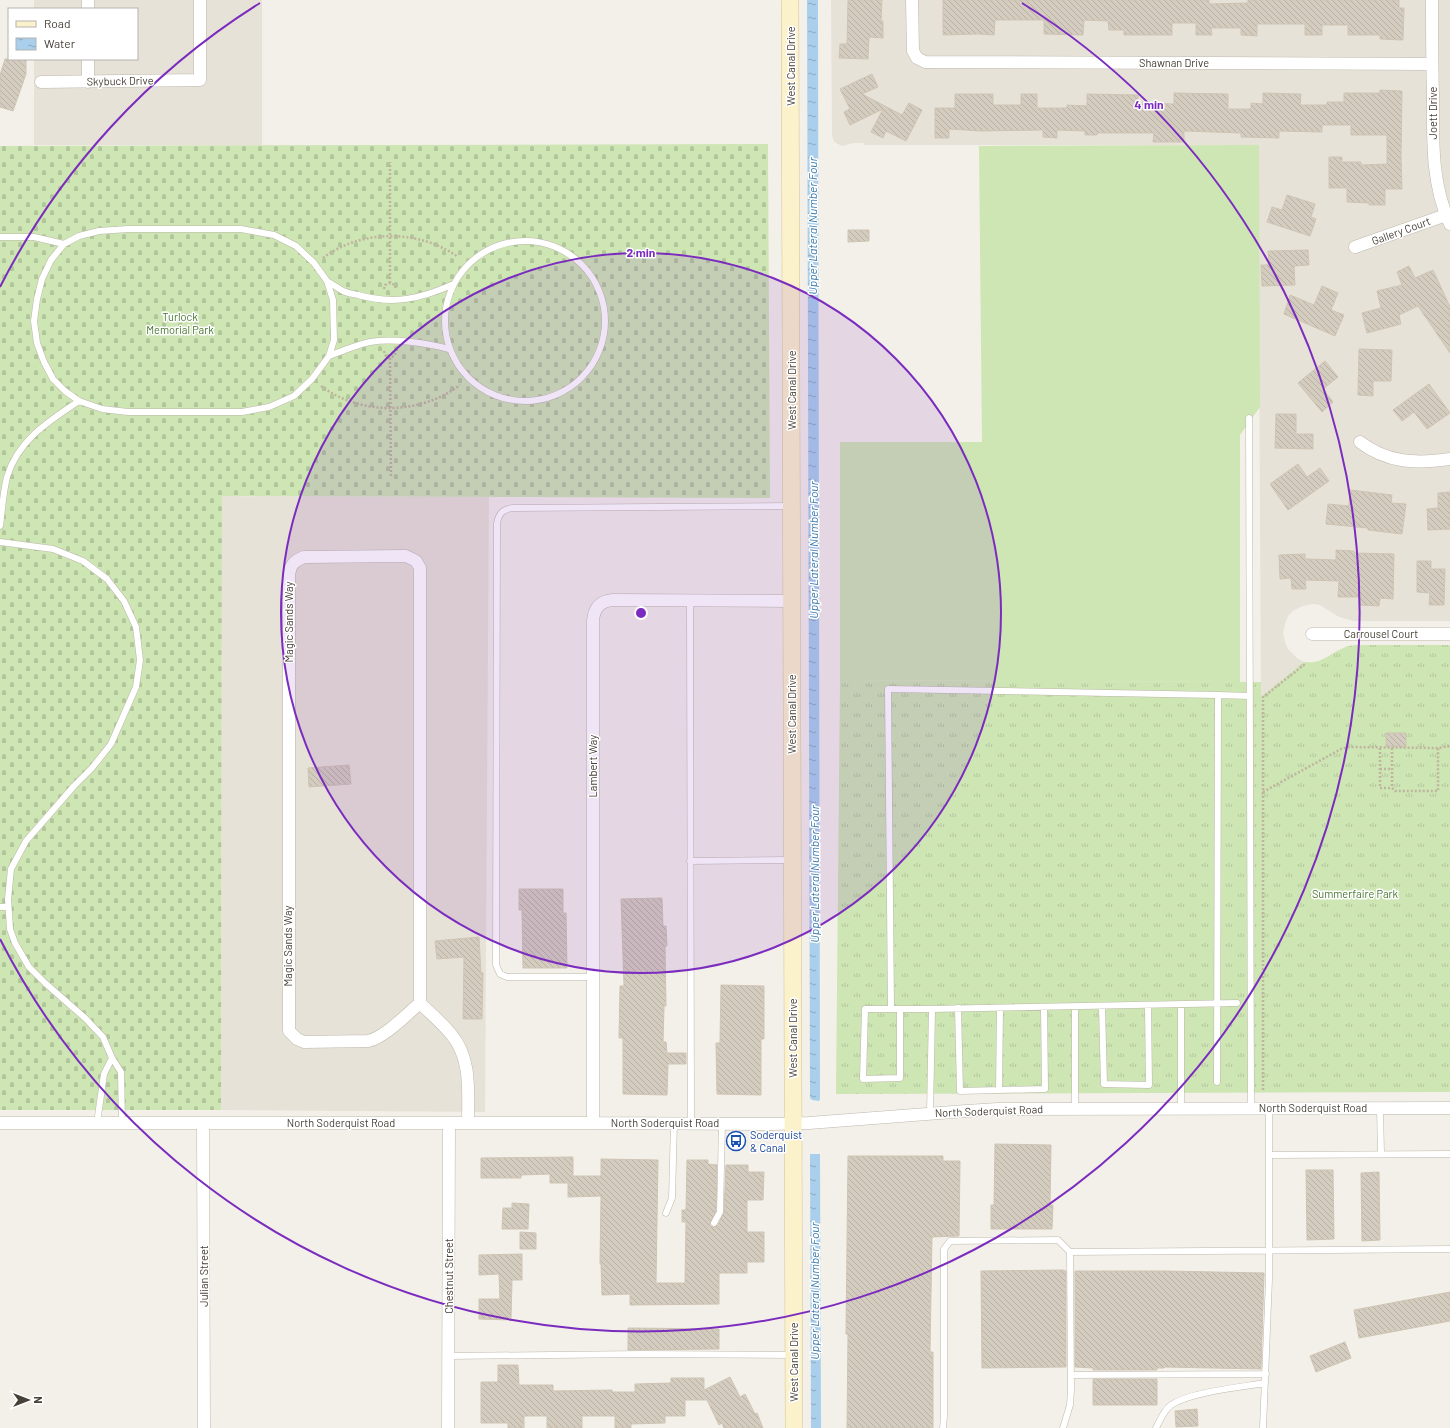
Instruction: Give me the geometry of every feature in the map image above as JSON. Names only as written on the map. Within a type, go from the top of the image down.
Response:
[{"type":"street","name":"Skybuck Drive","points":[[41,82],[200,80],[200,0]]},
{"type":"street","name":"West Canal Drive","points":[[790,0],[794,1428]]},
{"type":"street","name":"Shawnan Drive","points":[[912,0],[913,51],[917,58],[925,62],[1432,64]]},
{"type":"street","name":"Joett Drive","points":[[1432,0],[1433,149],[1435,174],[1448,220]]},
{"type":"street","points":[[88,60],[88,82]]},
{"type":"street","name":"Gallery Court","points":[[1355,248],[1448,220]]},
{"type":"street","points":[[1360,442],[1384,456],[1403,461],[1424,462],[1450,459]]},
{"type":"street","name":"Magic Sands Way","points":[[406,556],[416,561],[420,568],[420,1003],[379,1038],[374,1040],[304,1042],[297,1039],[289,1031],[289,576],[291,565],[295,561],[304,557],[406,556]]},
{"type":"street","name":"Lambert Way","points":[[593,1123],[593,616],[599,605],[609,600],[792,600]]},
{"type":"street","name":"Carrousel Court","points":[[1312,634],[1450,634]]},
{"type":"street","points":[[420,1003],[451,1034],[461,1050],[468,1073],[468,1123]]},
{"type":"street","name":"North Soderquist Road","points":[[0,1122],[203,1124],[793,1124],[998,1109],[1450,1108]]},
{"type":"street","name":"Chestnut Street","points":[[448,1428],[449,1123]]},
{"type":"street","name":"Julian Street","points":[[203,1124],[204,1428]]},
{"type":"lane","points":[[128,229],[242,229],[274,235],[296,246],[314,263],[327,281],[333,300],[334,321],[334,340],[329,356],[312,379],[294,396],[269,407],[242,412],[128,412],[102,409],[79,401],[65,391],[53,379],[44,362],[37,343],[34,321],[37,299],[42,280],[51,260],[64,244],[79,236],[98,231],[128,229]]},
{"type":"lane","points":[[0,237],[34,237],[64,244]]},
{"type":"lane","points":[[532,241],[555,246],[575,258],[592,276],[602,297],[606,320],[602,344],[593,365],[577,383],[557,396],[534,402],[511,401],[488,393],[468,378],[458,365],[449,349],[445,332],[445,316],[448,299],[454,284],[468,265],[486,251],[508,242],[532,241]]},
{"type":"lane","points":[[327,281],[343,291],[364,297],[388,300],[416,298],[436,292],[454,284]]},
{"type":"lane","points":[[329,356],[371,342],[414,342],[433,344],[449,349]]},
{"type":"lane","points":[[0,526],[7,477],[18,453],[35,432],[79,401]]},
{"type":"lane","points":[[1249,418],[1251,1109]]},
{"type":"lane","points":[[593,977],[508,977],[500,974],[496,965],[498,517],[501,512],[506,509],[513,508],[792,506]]},
{"type":"lane","points":[[0,542],[53,549],[83,561],[107,579],[124,601],[136,627],[140,660],[136,687],[112,744],[26,842],[11,869],[8,898],[10,929],[15,943],[29,966],[45,983],[85,1018],[103,1038],[112,1058],[122,1072],[122,1123]]},
{"type":"lane","points":[[690,600],[691,1123]]},
{"type":"lane","points":[[891,1009],[888,689],[1250,696]]},
{"type":"lane","points":[[1217,1082],[1218,695]]},
{"type":"lane","points":[[690,860],[792,860]]},
{"type":"lane","points":[[0,907],[8,907]]},
{"type":"lane","points":[[900,1009],[900,1078],[863,1079],[864,1009],[1237,1004]]},
{"type":"lane","points":[[1181,1005],[1181,1109]]},
{"type":"lane","points":[[1075,1006],[1075,1109]]},
{"type":"lane","points":[[1102,1006],[1104,1084],[1149,1085],[1148,1006]]},
{"type":"lane","points":[[958,1008],[960,1091],[1045,1089],[1044,1007]]},
{"type":"lane","points":[[999,1090],[1000,1008]]},
{"type":"lane","points":[[930,1113],[932,1009]]},
{"type":"lane","points":[[96,1123],[104,1074],[112,1058]]},
{"type":"lane","points":[[1380,1108],[1381,1154]]},
{"type":"lane","points":[[1263,1428],[1269,1251],[1269,1109]]},
{"type":"lane","points":[[666,1213],[672,1198],[674,1123]]},
{"type":"lane","points":[[714,1223],[720,1212],[722,1124]]},
{"type":"lane","points":[[1269,1155],[1450,1154]]},
{"type":"lane","points":[[943,1428],[944,1249],[950,1241],[1058,1240],[1070,1252],[1070,1405],[1063,1428]]},
{"type":"lane","points":[[1070,1252],[1450,1249]]},
{"type":"lane","points":[[448,1356],[635,1354],[794,1355]]},
{"type":"lane","points":[[1071,1375],[1266,1374]]},
{"type":"lane","points":[[1156,1428],[1162,1415],[1171,1405],[1181,1400],[1206,1393],[1265,1383]]},
{"type":"path","points":[[390,162],[390,283]]},
{"type":"path","points":[[323,258],[354,242],[390,236],[422,240],[443,248],[458,257]]},
{"type":"path","points":[[390,283],[395,285],[396,289]]},
{"type":"path","points":[[384,289],[385,285],[390,283]]},
{"type":"path","points":[[384,351],[390,358],[391,477]]},
{"type":"path","points":[[390,358],[395,355],[396,351]]},
{"type":"path","points":[[321,386],[338,396],[355,403],[372,407],[390,408],[409,407],[427,402],[443,396],[460,385]]},
{"type":"path","points":[[1263,1090],[1262,697],[1305,664]]},
{"type":"path","points":[[1263,792],[1341,749],[1348,747],[1438,748],[1450,746]]},
{"type":"path","points":[[1380,748],[1380,788],[1392,788],[1394,791],[1438,791],[1438,748]]},
{"type":"path","points":[[1392,748],[1392,788]]},
{"type":"path","points":[[1380,769],[1392,769]]},
{"type":"shaded area","points":[[34,0],[262,0],[262,145],[34,145],[34,60],[138,60],[138,8],[34,8]]},
{"type":"shaded area","points":[[831,0],[1450,0],[1450,621],[1354,621],[1339,617],[1320,605],[1313,604],[1303,606],[1294,610],[1288,616],[1283,633],[1288,649],[1297,658],[1304,662],[1261,697],[1258,145],[864,145],[863,143],[854,143],[842,146],[834,142],[832,135]]},
{"type":"shaded area","points":[[222,496],[489,497],[485,1112],[221,1110]]},
{"type":"green space","name":"Turlock Memorial Park","points":[[768,144],[770,498],[222,496],[221,1110],[0,1110],[0,146]]},
{"type":"green space","points":[[1259,145],[1260,407],[1240,435],[1240,682],[840,680],[840,442],[982,442],[979,146]]},
{"type":"green space","name":"Summerfaire Park","points":[[1355,645],[1450,645],[1450,1092],[836,1094],[840,680],[1261,682],[1261,697],[1304,662],[1318,661],[1341,649]]},
{"type":"water","name":"Upper Lateral Number Four","points":[[807,0],[818,0],[819,1101],[812,1100],[810,1098]]},
{"type":"water","name":"Upper Lateral Number Four","points":[[810,1154],[820,1154],[821,1428],[811,1428]]},
{"type":"building","points":[[848,0],[882,0],[881,21],[883,21],[883,38],[869,37],[868,59],[839,58],[840,44],[847,44]]},
{"type":"building","points":[[943,0],[1209,0],[1209,4],[1248,3],[1248,0],[1399,0],[1399,8],[1404,8],[1403,40],[1380,39],[1380,35],[1348,35],[1348,25],[1322,25],[1322,35],[1305,35],[1305,24],[1257,24],[1257,36],[1241,35],[1241,28],[1211,28],[1212,35],[1196,35],[1196,23],[1172,23],[1172,35],[1124,35],[1124,30],[1109,30],[1108,21],[1084,20],[1083,35],[1044,34],[1044,20],[995,20],[994,35],[943,35]]},
{"type":"building","points":[[5,59],[26,60],[26,74],[13,111],[0,107],[0,75]]},
{"type":"building","points":[[872,74],[878,87],[862,94],[902,115],[909,103],[922,110],[906,141],[886,131],[883,138],[871,132],[883,109],[850,125],[844,112],[850,109],[840,89]]},
{"type":"building","points":[[1380,90],[1402,91],[1402,189],[1385,189],[1385,205],[1369,205],[1369,203],[1347,202],[1347,188],[1329,188],[1329,157],[1342,157],[1342,162],[1361,162],[1361,165],[1387,164],[1387,135],[1351,135],[1351,125],[1322,125],[1322,132],[1279,131],[1279,138],[1241,137],[1241,133],[1184,131],[1184,142],[1153,142],[1154,133],[1097,133],[1097,135],[1085,135],[1085,131],[1057,130],[1057,138],[1043,137],[1043,130],[981,131],[949,129],[949,138],[935,138],[935,108],[955,108],[955,94],[993,94],[993,105],[1021,105],[1021,94],[1037,94],[1037,108],[1067,108],[1067,105],[1087,106],[1087,94],[1138,95],[1138,103],[1174,104],[1174,93],[1228,94],[1228,109],[1251,109],[1251,103],[1263,104],[1263,93],[1301,94],[1300,105],[1327,105],[1327,102],[1344,102],[1344,93],[1380,93]]},
{"type":"building","points":[[1287,195],[1315,204],[1311,217],[1316,219],[1310,236],[1267,222],[1272,207],[1282,210]]},
{"type":"building","points":[[848,230],[869,230],[869,241],[848,242]]},
{"type":"building","points":[[1308,250],[1309,265],[1294,266],[1295,285],[1262,286],[1261,265],[1269,265],[1268,251]]},
{"type":"building","points":[[1409,266],[1415,278],[1433,270],[1450,307],[1450,353],[1418,306],[1399,315],[1401,324],[1367,333],[1362,313],[1381,308],[1377,291],[1402,285],[1397,272]]},
{"type":"building","points":[[1322,286],[1338,293],[1331,310],[1344,315],[1335,336],[1284,314],[1290,295],[1314,305]]},
{"type":"building","points":[[1359,349],[1392,350],[1391,381],[1373,381],[1373,396],[1358,395]]},
{"type":"building","points":[[1325,361],[1338,377],[1323,389],[1333,402],[1322,412],[1298,383]]},
{"type":"building","points":[[1429,384],[1450,413],[1427,429],[1414,412],[1402,421],[1393,410]]},
{"type":"building","points":[[1276,414],[1296,414],[1296,434],[1313,434],[1313,449],[1275,448]]},
{"type":"building","points":[[1298,464],[1307,477],[1320,468],[1329,481],[1288,510],[1270,484]]},
{"type":"building","points":[[1350,490],[1392,495],[1391,503],[1406,504],[1402,534],[1368,530],[1368,528],[1326,524],[1328,504],[1349,506]]},
{"type":"building","points":[[1450,492],[1450,529],[1428,530],[1427,509],[1438,508],[1438,493]]},
{"type":"building","points":[[1336,550],[1354,551],[1354,553],[1394,554],[1393,599],[1380,598],[1379,606],[1360,605],[1360,597],[1338,597],[1339,581],[1305,580],[1306,589],[1292,589],[1291,578],[1280,579],[1279,555],[1305,554],[1305,559],[1336,560]]},
{"type":"building","points":[[1417,561],[1431,561],[1431,569],[1445,569],[1444,605],[1429,605],[1430,593],[1417,592]]},
{"type":"building","points":[[1386,733],[1406,733],[1406,747],[1386,747]]},
{"type":"building","points":[[349,765],[351,784],[309,787],[308,768]]},
{"type":"building","points":[[519,889],[563,889],[563,913],[566,913],[567,968],[523,968],[522,910],[519,910]]},
{"type":"building","points":[[662,898],[663,926],[666,926],[667,946],[665,946],[666,1006],[664,1006],[663,1042],[666,1042],[667,1053],[686,1053],[686,1064],[668,1064],[667,1095],[623,1094],[623,1038],[619,1038],[620,986],[624,986],[621,899]]},
{"type":"building","points":[[479,937],[481,973],[483,973],[482,1019],[463,1019],[464,957],[437,959],[435,941]]},
{"type":"building","points":[[721,985],[764,986],[764,1039],[761,1039],[761,1095],[717,1094],[716,1043],[720,1043]]},
{"type":"building","points":[[995,1144],[1051,1145],[1050,1205],[1053,1205],[1052,1229],[991,1229],[991,1205],[994,1205]]},
{"type":"building","points":[[848,1156],[943,1156],[943,1161],[960,1161],[959,1236],[932,1237],[930,1352],[933,1352],[933,1428],[847,1428],[848,1334],[846,1334]]},
{"type":"building","points":[[573,1157],[573,1176],[601,1176],[601,1159],[658,1160],[656,1283],[685,1283],[686,1222],[682,1222],[682,1210],[686,1210],[687,1160],[708,1160],[708,1164],[717,1165],[716,1211],[710,1223],[710,1226],[714,1227],[718,1225],[724,1212],[726,1165],[748,1165],[748,1172],[764,1172],[763,1200],[747,1200],[747,1232],[764,1232],[764,1262],[747,1262],[747,1273],[719,1273],[719,1304],[630,1305],[630,1294],[602,1295],[600,1264],[601,1196],[568,1197],[568,1183],[550,1183],[550,1174],[521,1175],[521,1178],[481,1178],[481,1158]]},
{"type":"building","points":[[1306,1170],[1333,1170],[1334,1239],[1307,1240]]},
{"type":"building","points":[[1379,1172],[1380,1240],[1362,1241],[1361,1173]]},
{"type":"building","points":[[512,1203],[529,1204],[528,1229],[502,1229],[503,1208],[512,1208]]},
{"type":"building","points":[[520,1232],[536,1233],[536,1249],[520,1249]]},
{"type":"building","points":[[522,1254],[522,1280],[512,1280],[511,1320],[479,1319],[479,1299],[500,1299],[499,1274],[479,1275],[479,1255]]},
{"type":"building","points":[[981,1271],[1066,1271],[1066,1367],[982,1368]]},
{"type":"building","points":[[1075,1271],[1264,1273],[1261,1369],[1164,1367],[1157,1368],[1157,1370],[1093,1370],[1093,1368],[1075,1367]]},
{"type":"building","points":[[1450,1292],[1450,1321],[1359,1338],[1354,1310]]},
{"type":"building","points":[[628,1328],[719,1329],[719,1349],[628,1350]]},
{"type":"building","points":[[1345,1342],[1351,1358],[1316,1372],[1310,1356]]},
{"type":"building","points":[[498,1365],[518,1365],[519,1385],[553,1385],[553,1391],[612,1390],[612,1392],[635,1392],[635,1384],[671,1383],[671,1378],[704,1378],[704,1390],[730,1377],[740,1397],[745,1394],[755,1414],[757,1413],[763,1428],[724,1428],[722,1423],[719,1425],[707,1400],[685,1400],[685,1416],[665,1416],[665,1423],[631,1424],[631,1428],[615,1428],[615,1416],[582,1416],[582,1428],[547,1428],[547,1416],[524,1416],[524,1428],[508,1428],[508,1423],[481,1423],[481,1382],[498,1382]]},
{"type":"building","points":[[1093,1379],[1157,1379],[1157,1405],[1093,1405]]},
{"type":"building","points":[[1197,1409],[1198,1426],[1176,1427],[1175,1411]]},
{"type":"place","name":"Soderquist & Canal","points":[[736,1141]]}]
